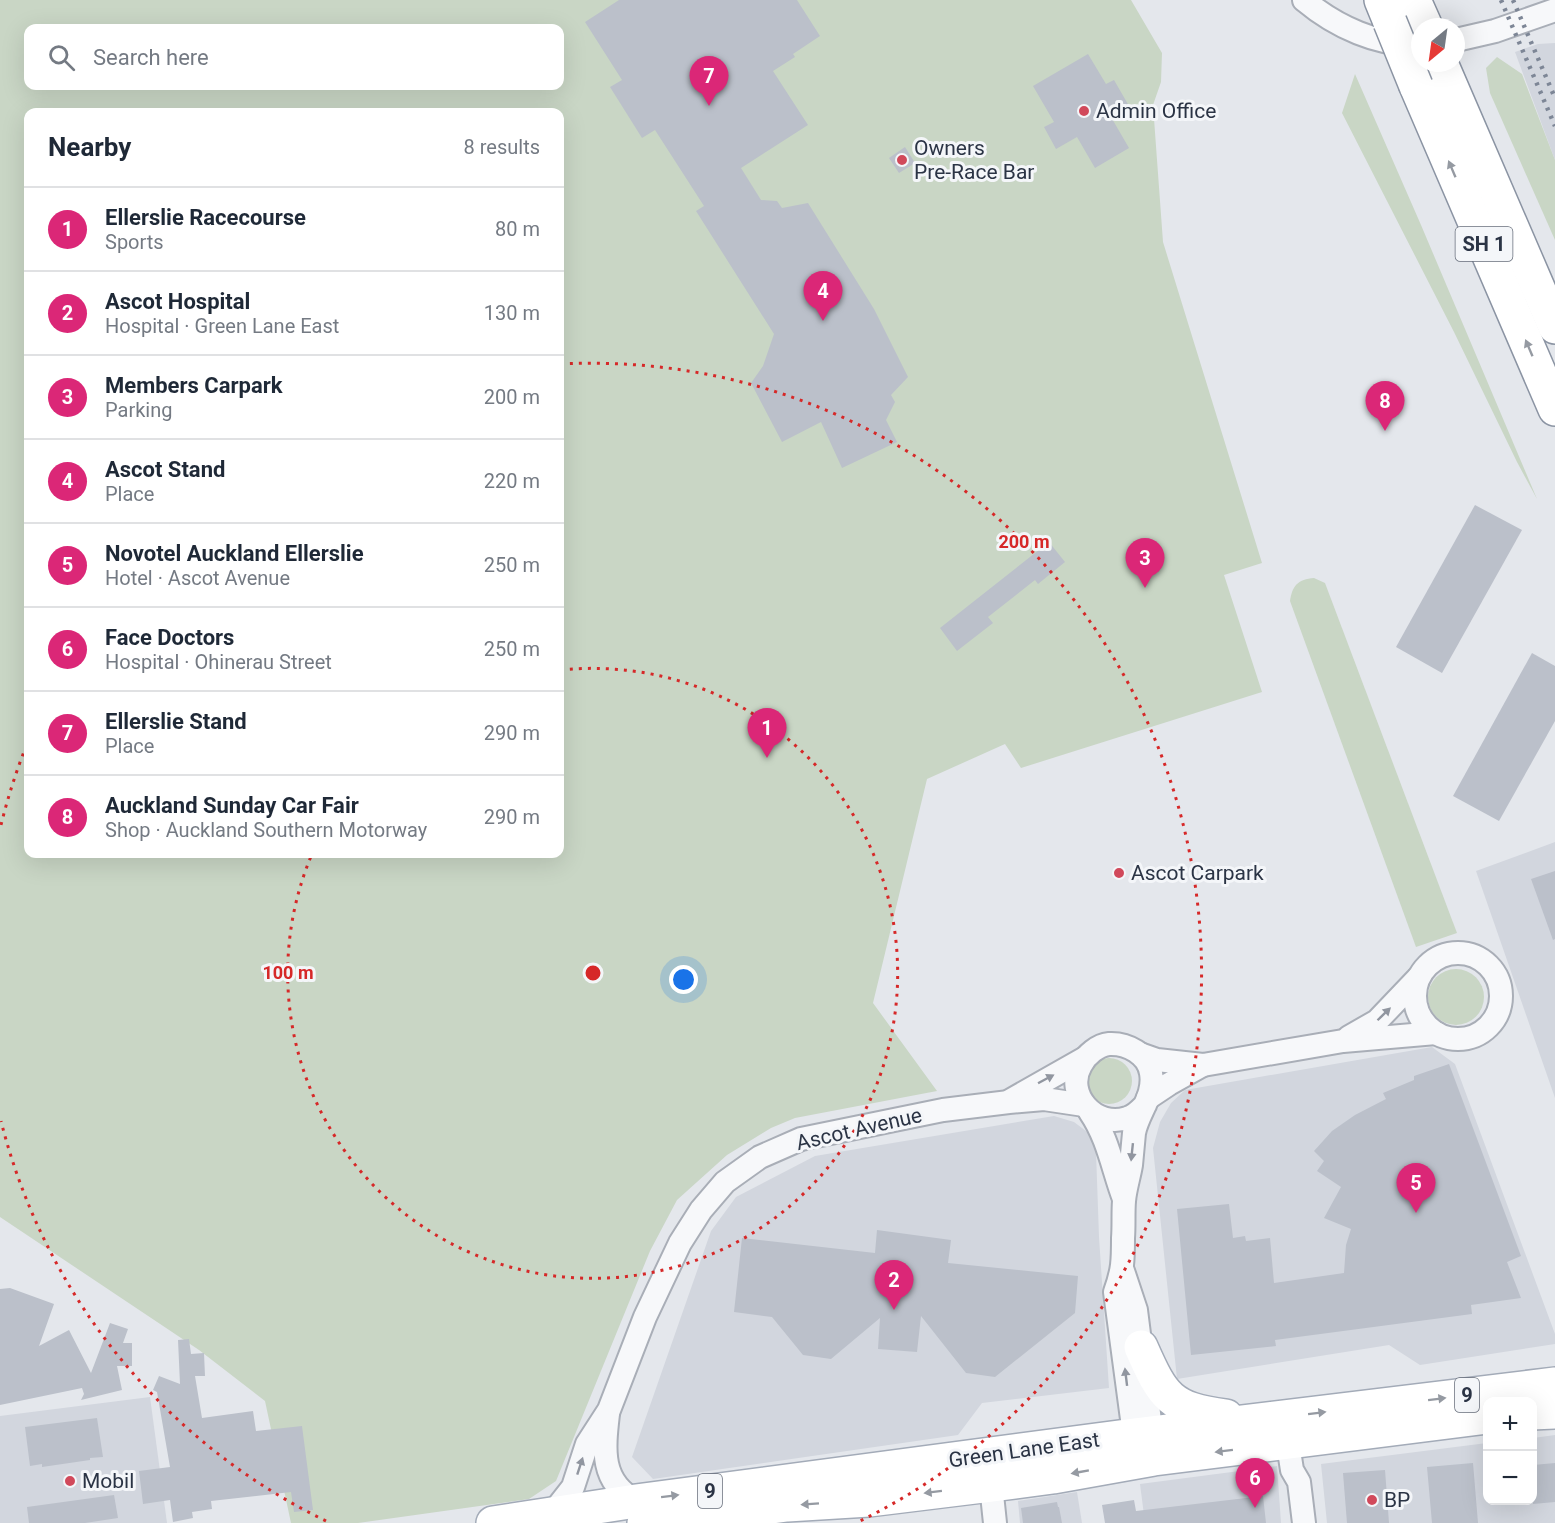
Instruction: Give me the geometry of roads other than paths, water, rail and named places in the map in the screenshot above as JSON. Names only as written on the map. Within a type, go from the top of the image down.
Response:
[{"type":"main road","name":"SH 1","points":[[1385,11],[1554,410]]},
{"type":"main road","name":"SH 1","points":[[1445,72],[1555,327]]},
{"type":"main road","points":[[1521,248],[1555,303]]},
{"type":"main road","points":[[1141,1347],[1165,1394],[1179,1404],[1199,1413],[1259,1421]]},
{"type":"main road","name":"Green Lane East","points":[[640,1512],[1144,1447],[1259,1421],[1555,1384]]},
{"type":"main road","points":[[1537,1413],[1555,1412]]},
{"type":"main road","name":"Green Lane East","points":[[493,1523],[550,1515],[869,1500],[1053,1477],[1144,1447],[1294,1442],[1483,1418]]},
{"type":"street","points":[[1304,0],[1317,11],[1345,27],[1380,40],[1407,45],[1411,39]]},
{"type":"street","points":[[1465,38],[1495,31],[1555,10]]},
{"type":"street","points":[[1462,952],[1476,956],[1495,972],[1500,984],[1502,996],[1494,1021],[1484,1031],[1471,1037],[1457,1039],[1436,1033],[1426,1026],[1415,1003],[1414,990],[1418,978],[1425,966],[1449,953],[1462,952]]},
{"type":"street","points":[[1343,1041],[1377,1021],[1418,978]]},
{"type":"street","points":[[1124,1200],[1099,1124],[1076,1089],[1078,1069],[1091,1052],[1107,1044],[1128,1047],[1157,1060],[1203,1065],[1343,1041],[1436,1033]]},
{"type":"street","points":[[1140,1054],[1151,1072],[1152,1091],[1135,1131],[1124,1200],[1123,1270],[1136,1310],[1141,1347],[1144,1447]]},
{"type":"street","name":"Ascot Avenue","points":[[1009,1102],[1085,1058]]},
{"type":"street","points":[[1087,1109],[1102,1118],[1113,1121],[1126,1119],[1136,1114],[1169,1083],[1203,1065]]},
{"type":"street","name":"Ascot Avenue","points":[[550,1515],[573,1487],[587,1444],[609,1410],[645,1317],[680,1243],[701,1210],[725,1182],[760,1156],[801,1139],[943,1110],[1044,1099],[1087,1109]]},
{"type":"street","points":[[1123,1270],[1115,1292],[1144,1447]]},
{"type":"street","name":"Ascot Avenue","points":[[609,1410],[605,1462],[608,1471],[640,1512]]},
{"type":"street","points":[[1294,1442],[1290,1457],[1292,1470],[1299,1482],[1304,1523]]},
{"type":"street","points":[[992,1485],[995,1523]]},
{"type":"railway","points":[[1501,0],[1555,126]]},
{"type":"railway","points":[[1513,0],[1555,98]]},
{"type":"place","name":"Ellerslie Stand","points":[[709,106]]},
{"type":"place","name":"Admin Office","points":[[1084,111]]},
{"type":"place","name":"Owners Pre-Race Bar","points":[[902,160]]},
{"type":"place","name":"Ascot Stand","points":[[823,321]]},
{"type":"place","name":"Auckland Sunday Car Fair","points":[[1385,431]]},
{"type":"place","name":"Members Carpark","points":[[1145,588]]},
{"type":"place","name":"Ellerslie Racecourse","points":[[767,758]]},
{"type":"place","name":"Ascot Carpark","points":[[1119,873]]},
{"type":"place","name":"Novotel Auckland Ellerslie","points":[[1416,1213]]},
{"type":"place","name":"Ascot Hospital","points":[[894,1310]]},
{"type":"place","name":"Mobil","points":[[70,1481]]},
{"type":"place","name":"BP","points":[[1372,1500]]},
{"type":"place","name":"Face Doctors","points":[[1255,1508]]}]
